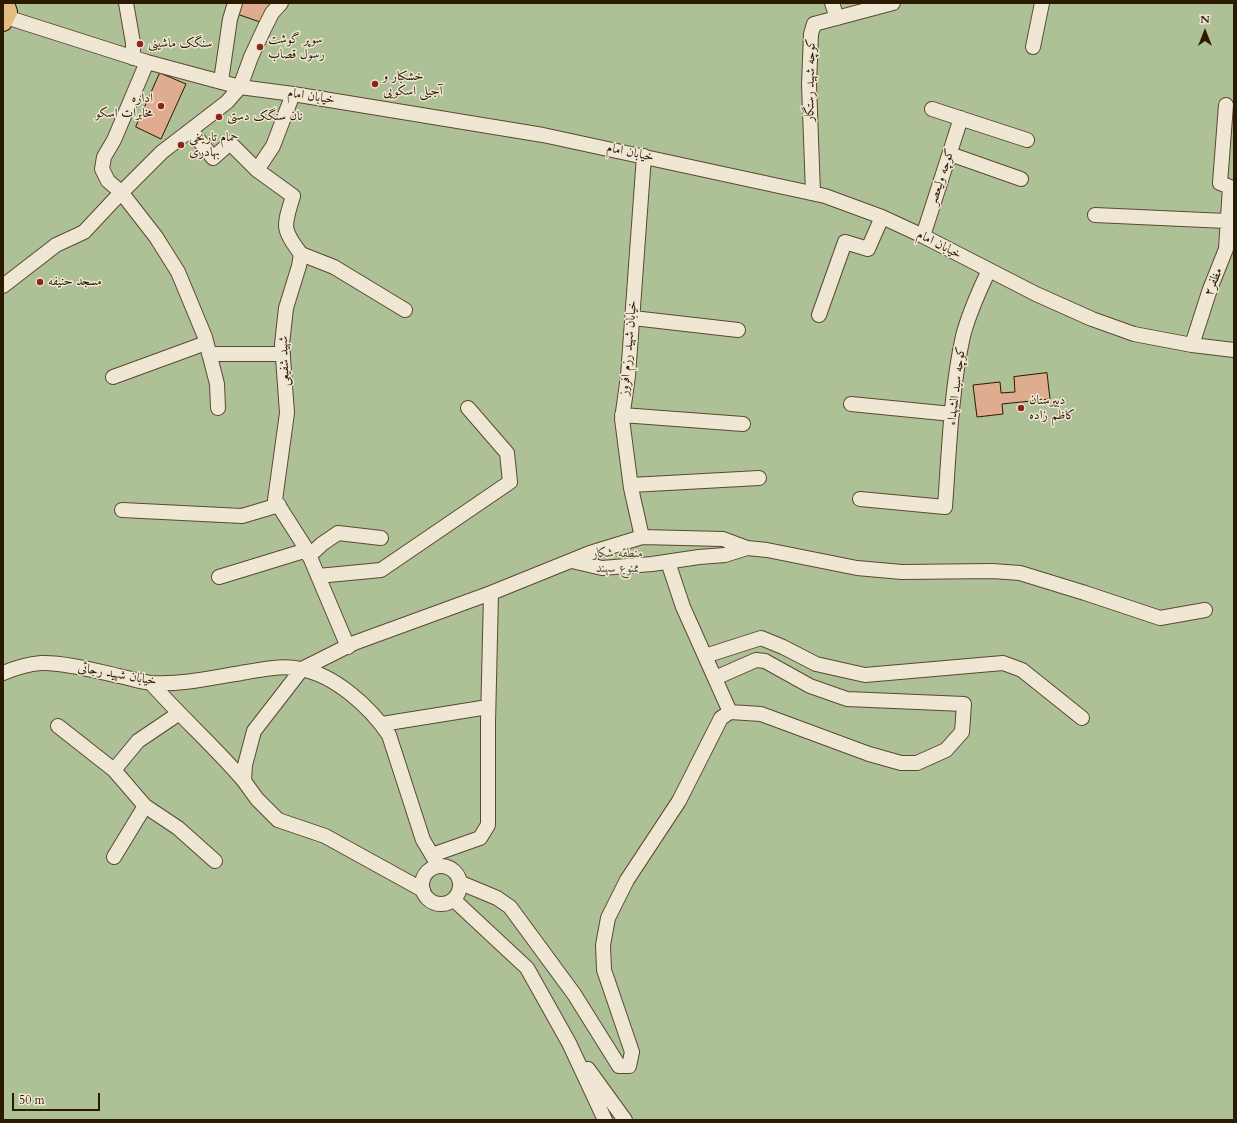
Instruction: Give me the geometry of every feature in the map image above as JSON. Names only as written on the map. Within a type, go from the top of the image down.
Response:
[{"type":"street","points":[[126,3],[133,37],[134,58]]},
{"type":"street","points":[[221,81],[230,19],[235,3]]},
{"type":"street","points":[[3,286],[56,245],[84,232],[121,192],[162,152],[227,102],[240,87],[251,57],[264,29],[272,13],[281,3]]},
{"type":"street","points":[[832,3],[837,18]]},
{"type":"street","name":"کوچه شهید رستگار","points":[[813,193],[809,84],[811,34],[814,24],[893,3]]},
{"type":"street","points":[[1034,47],[1042,3]]},
{"type":"street","name":"خیابان امام","points":[[5,14],[134,58],[240,87],[293,94],[543,135],[813,193],[882,217],[923,236],[1036,294],[1099,321],[1134,334],[1192,345],[1234,350]]},
{"type":"street","points":[[147,62],[114,140],[104,157],[102,169],[108,181],[121,192],[156,237],[178,272],[208,348],[217,384],[218,408]]},
{"type":"street","points":[[257,170],[273,146],[293,94]]},
{"type":"street","name":"مظفر۲","points":[[1192,345],[1210,289],[1226,249],[1226,221],[1232,187],[1220,182],[1226,105]]},
{"type":"street","points":[[932,109],[1027,140]]},
{"type":"street","name":"کوچه ولیعصر","points":[[923,236],[961,118]]},
{"type":"street","points":[[191,130],[213,158],[230,143],[257,170],[293,196],[284,225],[289,238],[301,254],[334,267],[406,310]]},
{"type":"street","points":[[950,154],[1021,179]]},
{"type":"street","name":"خیابان شهید رزم افروز","points":[[642,538],[631,485],[622,414],[628,376],[633,318],[644,156]]},
{"type":"street","points":[[1095,214],[1226,221]]},
{"type":"street","points":[[819,315],[845,242],[868,249],[882,217]]},
{"type":"street","name":"شهید شفیعی","points":[[301,254],[299,266],[286,308],[282,344],[287,413],[275,500],[308,553],[348,647]]},
{"type":"street","name":"کوچه سید الشهداء","points":[[860,499],[945,507],[952,414],[964,336],[978,294],[989,270]]},
{"type":"street","points":[[633,318],[738,330]]},
{"type":"street","points":[[113,377],[208,348],[283,354]]},
{"type":"street","points":[[851,404],[952,414]]},
{"type":"street","points":[[318,576],[382,570],[510,482],[508,453],[468,408]]},
{"type":"street","points":[[622,414],[742,424]]},
{"type":"street","points":[[631,485],[759,478]]},
{"type":"street","points":[[122,510],[242,516],[279,505]]},
{"type":"street","points":[[219,577],[308,553],[338,533],[381,538]]},
{"type":"street","points":[[244,781],[245,765],[254,731],[302,669],[348,647],[491,593],[572,561],[590,552],[642,538],[723,539],[747,548],[767,550],[857,568],[902,572],[992,571],[1020,573],[1085,592],[1160,618],[1205,610]]},
{"type":"street","points":[[572,561],[602,568],[668,562],[699,557],[725,556],[747,548]]},
{"type":"street","points":[[668,562],[683,607],[730,712]]},
{"type":"street","points":[[423,890],[423,878],[435,860],[480,838],[488,825],[488,707],[491,593]]},
{"type":"street","points":[[705,656],[761,638],[783,647],[816,664],[865,675],[1003,663],[1022,670],[1082,718]]},
{"type":"street","points":[[461,883],[497,898],[510,906],[574,994],[619,1066],[629,1066],[632,1052],[604,970],[603,945],[608,918],[627,880],[679,801],[721,718],[730,712],[761,714],[869,754],[902,762],[917,763],[946,750],[962,732],[964,704],[847,700],[810,686],[765,661],[756,660],[715,678]]},
{"type":"street","name":"خیابان شهید رجائی","points":[[3,673],[26,665],[42,663],[76,668],[151,683],[201,680],[280,666],[302,669],[337,684],[356,697],[382,724],[389,735],[423,840],[435,860]]},
{"type":"street","points":[[151,683],[178,714],[218,752],[244,781],[257,799],[278,820],[325,836],[423,890],[430,900],[442,904],[454,900],[458,895],[461,883],[456,871],[451,867],[435,860]]},
{"type":"street","points":[[382,724],[488,707]]},
{"type":"street","points":[[114,770],[138,741],[178,714]]},
{"type":"street","points":[[58,726],[114,770],[145,806],[178,828],[215,861]]},
{"type":"street","points":[[114,857],[145,806]]},
{"type":"street","points":[[454,900],[526,968],[569,1043],[605,1120]]},
{"type":"street","points":[[569,1043],[625,1120]]},
{"type":"green space","name":"منطقه شکار ممنوع سهند","points":[[3,3],[1234,3],[1234,1120],[3,1120]]},
{"type":"building","points":[[241,3],[270,3],[263,23],[237,14]]},
{"type":"building","name":"اداره مخابرات اسکو","points":[[160,73],[186,84],[161,139],[136,127]]},
{"type":"building","points":[[1047,373],[1050,399],[1002,404],[1003,414],[977,417],[973,385],[1000,382],[1001,393],[1015,392],[1014,377]]},
{"type":"place","name":"سنگک ماشینی","points":[[140,44]]},
{"type":"place","name":"سوپر گوشت رسول قصاب","points":[[260,47]]},
{"type":"place","name":"خشکبار و آجیلی اسکویی","points":[[375,84]]},
{"type":"place","name":"اداره مخابرات اسکو","points":[[161,106]]},
{"type":"place","name":"نان سنگک دستی","points":[[219,117]]},
{"type":"place","name":"حمام تاریخی بهادری","points":[[181,145]]},
{"type":"place","name":"مسجد حنیفه","points":[[40,282]]},
{"type":"place","name":"دبیرستان کاظم زاده","points":[[1021,408]]}]
